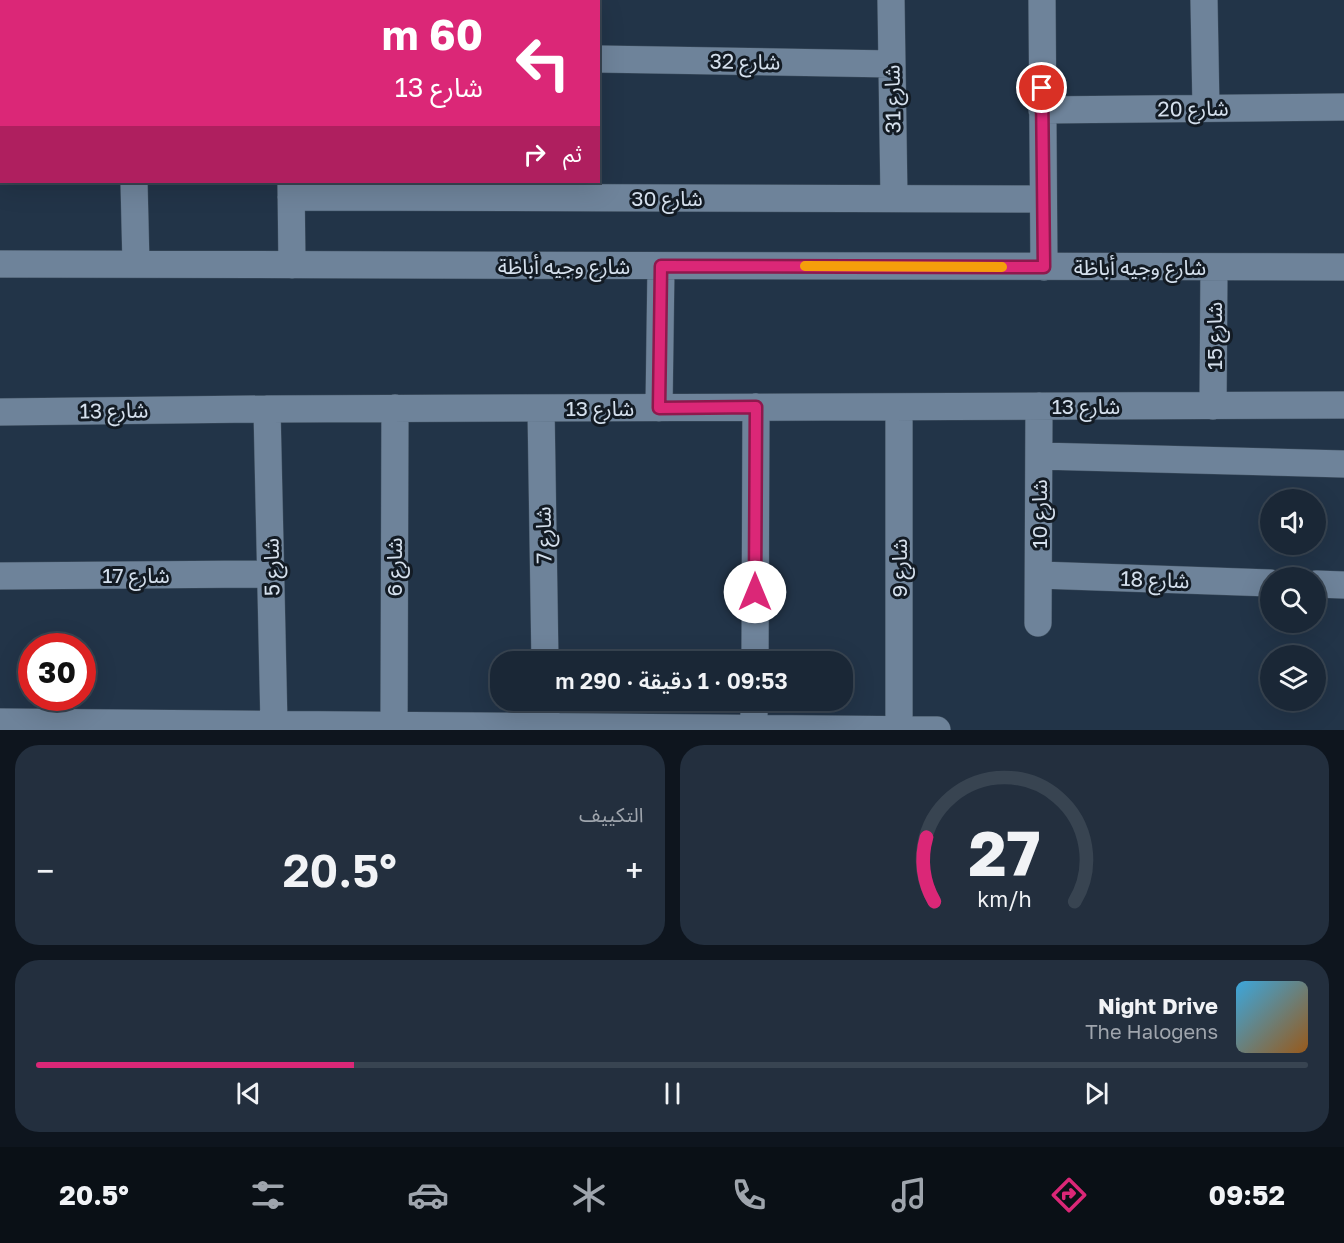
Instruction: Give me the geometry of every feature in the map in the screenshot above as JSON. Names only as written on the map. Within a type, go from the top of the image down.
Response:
[{"type":"street","name":"شارع 31","points":[[891,0],[894,198]]},
{"type":"street","points":[[1042,0],[1044,267]]},
{"type":"street","points":[[1204,0],[1206,108]]},
{"type":"street","name":"شارع 32","points":[[600,59],[892,64]]},
{"type":"street","name":"شارع 20","points":[[1042,110],[1344,107]]},
{"type":"street","points":[[134,183],[136,264]]},
{"type":"street","points":[[291,189],[292,265]]},
{"type":"street","name":"شارع 30","points":[[291,189],[451,189],[1043,199]]},
{"type":"street","name":"شارع وجيه أباظة","points":[[0,264],[1344,267]]},
{"type":"street","points":[[659,408],[661,266]]},
{"type":"street","name":"شارع 15","points":[[1213,406],[1214,267]]},
{"type":"street","name":"شارع 13","points":[[0,412],[395,408],[1344,405]]},
{"type":"street","name":"شارع 9","points":[[898,406],[899,730]]},
{"type":"street","name":"شارع 10","points":[[1038,623],[1039,406]]},
{"type":"street","points":[[755,651],[756,407]]},
{"type":"street","name":"شارع 6","points":[[394,726],[395,408]]},
{"type":"street","name":"شارع 7","points":[[541,408],[545,651]]},
{"type":"street","name":"شارع 5","points":[[267,409],[274,725]]},
{"type":"street","points":[[1039,456],[1344,464]]},
{"type":"street","name":"شارع 17","points":[[0,576],[271,574]]},
{"type":"street","name":"شارع 18","points":[[1039,575],[1260,583]]},
{"type":"street","points":[[1326,584],[1344,585]]},
{"type":"street","points":[[754,711],[754,729]]},
{"type":"street","points":[[0,722],[109,727],[394,726],[546,714],[754,729],[937,730]]},
{"type":"slow traffic","points":[[805,266],[1002,267]]},
{"type":"route","points":[[755,592],[756,407],[659,408],[661,266],[1044,267],[1042,88]]}]
